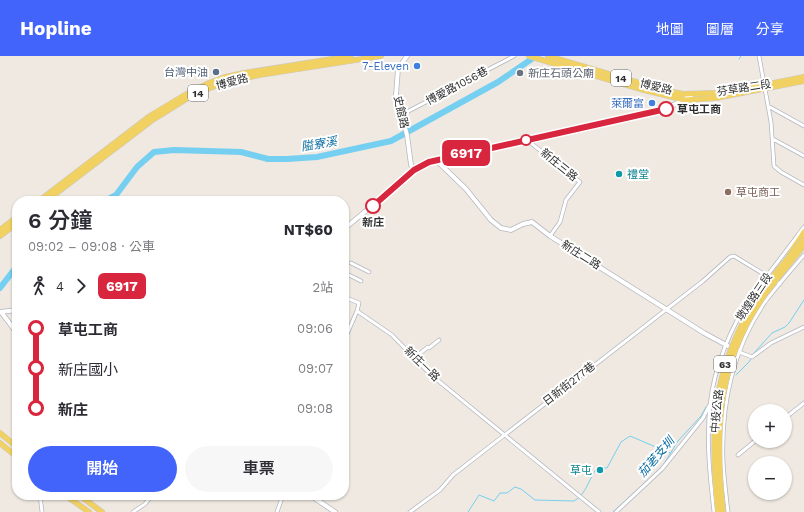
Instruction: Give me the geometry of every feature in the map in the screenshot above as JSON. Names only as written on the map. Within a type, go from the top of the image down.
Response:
[{"type":"main road","name":"博愛路","points":[[46,196],[150,116],[185,95],[258,70],[351,56]]},
{"type":"main road","name":"博愛路","points":[[226,80],[381,56]]},
{"type":"main road","name":"博愛路","points":[[529,56],[663,90],[693,94]]},
{"type":"main road","name":"博愛路","points":[[549,56],[663,95],[685,100]]},
{"type":"main road","name":"芬草路二段","points":[[685,100],[716,98],[804,77]]},
{"type":"main road","name":"芬草路二段","points":[[693,94],[715,93],[804,81]]},
{"type":"main road","name":"博愛路","points":[[53,196],[151,121],[209,86]]},
{"type":"main road","points":[[0,230],[12,221]]},
{"type":"main road","points":[[0,236],[12,227]]},
{"type":"main road","points":[[786,265],[794,246],[804,232]]},
{"type":"main road","name":"中投公路","points":[[723,512],[720,483],[719,429],[721,401],[726,376],[733,354],[747,324],[761,300],[804,239]]},
{"type":"main road","name":"中投公路","points":[[718,512],[715,484],[714,430],[716,402],[729,353],[742,322],[757,298],[804,245]]},
{"type":"main road","points":[[786,265],[804,249]]},
{"type":"main road","points":[[0,433],[12,443]]},
{"type":"main road","points":[[0,443],[12,453]]},
{"type":"main road","points":[[73,500],[89,512]]},
{"type":"main road","points":[[86,500],[102,512]]},
{"type":"street","name":"史館路","points":[[407,56],[398,69],[396,96],[406,135],[411,165],[414,170]]},
{"type":"street","name":"博愛路1056巷","points":[[401,116],[514,56]]},
{"type":"street","points":[[759,56],[768,106],[774,166],[781,172],[804,185]]},
{"type":"street","name":"芬草路二段","points":[[349,224],[414,170],[429,162],[655,112],[685,100],[693,94]]},
{"type":"street","points":[[768,106],[804,126]]},
{"type":"street","points":[[772,139],[804,156]]},
{"type":"street","name":"新庄三路","points":[[527,140],[580,182],[566,200],[560,222],[550,236]]},
{"type":"street","name":"新庄二路","points":[[436,160],[466,189],[491,220],[500,228],[511,230],[523,224],[532,222],[550,236],[666,309],[726,346],[739,352]]},
{"type":"street","name":"墩煌路三段","points":[[710,405],[716,374],[726,346],[738,320],[752,295],[804,227]]},
{"type":"street","name":"墩煌路三段","points":[[728,512],[723,461],[726,404],[732,374],[739,352],[751,326],[765,302],[804,255]]},
{"type":"street","name":"日新街277巷","points":[[410,512],[440,490],[452,475],[703,281],[730,257],[734,256],[768,275]]},
{"type":"street","points":[[351,263],[369,272]]},
{"type":"street","points":[[349,275],[361,281]]},
{"type":"street","points":[[768,275],[780,284]]},
{"type":"street","name":"新庄一路","points":[[349,299],[359,302],[357,311],[392,335],[430,374],[599,512]]},
{"type":"street","points":[[0,312],[12,311]]},
{"type":"street","points":[[349,330],[357,311]]},
{"type":"street","points":[[0,312],[12,327]]},
{"type":"street","points":[[739,352],[752,358],[771,343],[804,327]]},
{"type":"street","points":[[414,358],[439,340]]},
{"type":"street","points":[[616,512],[662,469],[703,418],[714,398],[731,380]]},
{"type":"street","points":[[792,412],[804,402]]},
{"type":"street","points":[[710,405],[709,460],[714,512]]},
{"type":"street","points":[[738,455],[748,447]]},
{"type":"street","points":[[41,500],[42,512]]},
{"type":"street","points":[[133,512],[148,500]]},
{"type":"street","points":[[277,512],[281,500]]},
{"type":"street","points":[[317,500],[335,512]]},
{"type":"waterway","name":"隘寮溪","points":[[114,196],[137,167],[154,152],[174,150],[241,152],[268,159],[287,159],[317,157],[391,141],[498,82],[536,56]]},
{"type":"waterway","name":"隘寮溪","points":[[0,288],[12,272]]},
{"type":"waterway","points":[[754,353],[772,333],[785,327],[789,323],[804,300]]},
{"type":"waterway","points":[[736,375],[752,358]]},
{"type":"waterway","name":"茄荖支圳","points":[[613,512],[662,467],[678,441],[701,416],[706,407]]},
{"type":"waterway","points":[[468,512],[479,495],[494,501],[500,493],[507,493],[515,487],[521,489],[535,500],[574,501],[582,495],[597,468],[607,468],[621,442],[630,436],[670,453]]},
{"type":"bus line","name":"6917","points":[[373,206],[414,170],[429,162],[666,109]]},
{"type":"place","name":"7-Eleven","points":[[417,66]]},
{"type":"place","name":"台灣中油","points":[[216,72]]},
{"type":"place","name":"新庄石頭公廟","points":[[520,73]]},
{"type":"place","name":"萊爾富","points":[[652,103]]},
{"type":"place","name":"草屯工商","points":[[666,109]]},
{"type":"place","name":"禮堂","points":[[619,174]]},
{"type":"place","name":"草屯商工","points":[[728,192]]},
{"type":"place","name":"新庄","points":[[373,206]]},
{"type":"place","name":"草屯","points":[[600,470]]}]
